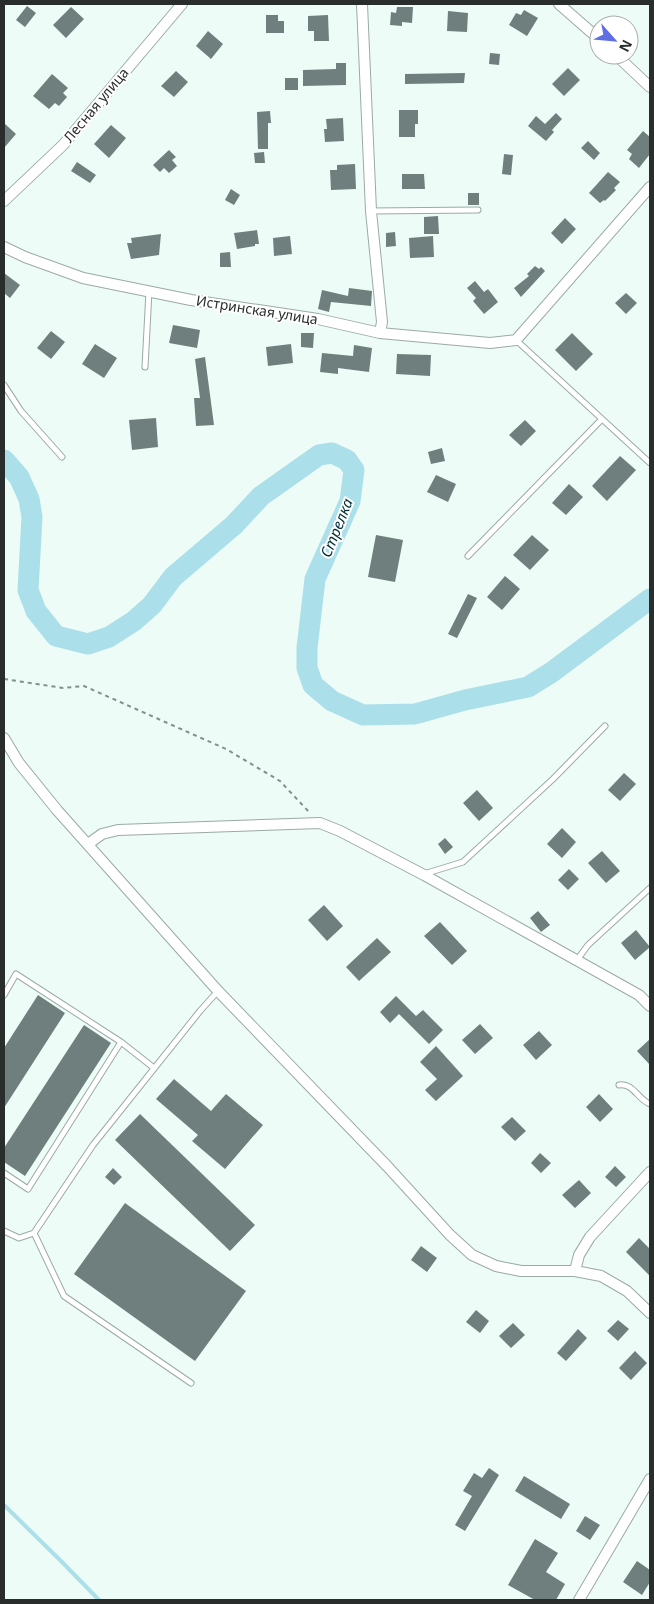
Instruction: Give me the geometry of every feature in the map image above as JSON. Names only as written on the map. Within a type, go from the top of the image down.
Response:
[{"type":"street","name":"Лесная улица","points":[[4,201],[63,145],[182,4]]},
{"type":"street","points":[[362,4],[371,211],[382,322],[380,333]]},
{"type":"street","points":[[559,4],[589,30]]},
{"type":"street","points":[[627,65],[650,87]]},
{"type":"street","points":[[516,340],[650,187]]},
{"type":"street","name":"Истринская улица","points":[[4,247],[83,278],[191,300],[318,319],[380,333],[490,343],[516,340]]},
{"type":"street","points":[[4,738],[19,763],[57,810],[218,991],[387,1166],[450,1235],[472,1255],[496,1266],[521,1271],[575,1271],[601,1276],[627,1291],[650,1313]]},
{"type":"street","points":[[88,844],[102,834],[118,830],[320,823],[340,831],[424,875],[639,995],[650,1006]]},
{"type":"street","points":[[575,1271],[579,1255],[590,1237],[650,1172]]},
{"type":"street","points":[[579,1600],[650,1479]]},
{"type":"lane","points":[[371,211],[478,210]]},
{"type":"lane","points":[[144,367],[150,291]]},
{"type":"lane","points":[[516,340],[650,463]]},
{"type":"lane","points":[[4,385],[21,411],[62,457]]},
{"type":"lane","points":[[468,556],[602,418]]},
{"type":"lane","points":[[424,875],[463,862],[553,779],[605,726]]},
{"type":"lane","points":[[576,961],[588,945],[650,888]]},
{"type":"lane","points":[[4,995],[16,974],[121,1042],[154,1068]]},
{"type":"lane","points":[[4,1231],[19,1238],[34,1233],[93,1145],[200,1010],[218,991]]},
{"type":"lane","points":[[4,1173],[28,1189],[121,1042]]},
{"type":"lane","points":[[619,1086],[626,1084],[632,1087],[644,1101],[650,1104]]},
{"type":"lane","points":[[34,1233],[64,1296],[191,1383]]},
{"type":"path","points":[[4,679],[63,688],[84,686],[226,750],[280,781],[320,823]]},
{"type":"building","points":[[27,6],[36,13],[25,27],[16,20]]},
{"type":"building","points":[[71,7],[84,19],[66,38],[53,25]]},
{"type":"building","points":[[397,7],[413,7],[412,23],[402,22],[402,26],[390,25],[391,12],[396,13]]},
{"type":"building","points":[[524,10],[538,18],[527,36],[509,25],[516,13],[521,15]]},
{"type":"building","points":[[448,11],[468,13],[467,32],[447,31]]},
{"type":"building","points":[[266,15],[278,15],[278,21],[284,21],[284,33],[266,33]]},
{"type":"building","points":[[328,15],[329,41],[314,41],[314,31],[308,31],[308,16]]},
{"type":"building","points":[[208,31],[223,44],[211,59],[196,46]]},
{"type":"building","points":[[490,53],[500,54],[499,65],[489,64]]},
{"type":"building","points":[[336,63],[346,63],[346,85],[303,86],[303,70],[336,69]]},
{"type":"building","points":[[568,68],[580,80],[564,96],[552,84]]},
{"type":"building","points":[[176,71],[188,82],[174,97],[161,86]]},
{"type":"building","points":[[465,73],[464,83],[405,84],[405,74]]},
{"type":"building","points":[[52,74],[68,88],[63,93],[67,97],[59,106],[55,103],[49,109],[33,96]]},
{"type":"building","points":[[285,78],[298,78],[298,90],[285,90]]},
{"type":"building","points":[[399,110],[418,110],[418,124],[415,124],[415,137],[399,137]]},
{"type":"building","points":[[270,111],[271,123],[268,123],[268,149],[258,149],[257,112]]},
{"type":"building","points":[[556,113],[562,119],[552,130],[554,132],[546,141],[528,126],[536,116],[545,124]]},
{"type":"building","points":[[343,118],[344,141],[325,142],[324,129],[327,129],[326,119]]},
{"type":"building","points":[[4,123],[16,134],[4,148]]},
{"type":"building","points":[[111,125],[126,138],[109,158],[94,144]]},
{"type":"building","points":[[643,131],[650,137],[650,154],[639,168],[629,159],[632,154],[627,150]]},
{"type":"building","points":[[588,141],[600,153],[594,160],[581,148]]},
{"type":"building","points":[[169,150],[176,157],[172,160],[177,166],[169,173],[164,168],[160,172],[153,165]]},
{"type":"building","points":[[264,152],[265,163],[255,163],[254,153]]},
{"type":"building","points":[[504,154],[513,155],[511,175],[502,174]]},
{"type":"building","points":[[77,162],[96,175],[90,183],[71,171]]},
{"type":"building","points":[[355,164],[356,189],[331,190],[330,170],[337,170],[337,165]]},
{"type":"building","points":[[608,172],[620,182],[614,188],[616,190],[605,201],[600,203],[589,193]]},
{"type":"building","points":[[402,174],[424,174],[425,189],[402,189]]},
{"type":"building","points":[[231,189],[240,195],[234,205],[225,200]]},
{"type":"building","points":[[468,193],[479,193],[479,205],[468,205]]},
{"type":"building","points":[[438,216],[439,234],[424,234],[424,217]]},
{"type":"building","points":[[565,218],[576,229],[562,244],[551,233]]},
{"type":"building","points":[[257,230],[259,244],[237,249],[234,233]]},
{"type":"building","points":[[395,232],[396,246],[386,247],[386,233]]},
{"type":"building","points":[[161,234],[159,255],[131,259],[127,243],[132,243],[131,238]]},
{"type":"building","points":[[290,236],[292,254],[274,256],[273,238]]},
{"type":"building","points":[[433,236],[434,257],[410,258],[409,238]]},
{"type":"building","points":[[230,252],[231,267],[220,267],[220,253]]},
{"type":"building","points":[[535,266],[539,269],[541,267],[545,271],[521,297],[514,288],[529,276],[527,274]]},
{"type":"building","points":[[4,273],[20,285],[10,298],[4,293]]},
{"type":"building","points":[[475,281],[484,292],[488,289],[498,302],[484,314],[473,301],[476,298],[467,288]]},
{"type":"building","points":[[349,288],[372,291],[371,306],[331,302],[329,312],[318,309],[322,290],[348,296]]},
{"type":"building","points":[[626,293],[637,303],[626,314],[615,303]]},
{"type":"building","points":[[173,325],[200,330],[197,348],[169,343]]},
{"type":"building","points":[[51,331],[65,342],[51,359],[37,348]]},
{"type":"building","points":[[301,333],[314,333],[313,348],[301,347]]},
{"type":"building","points":[[572,333],[593,354],[576,371],[555,350]]},
{"type":"building","points":[[95,344],[117,358],[104,378],[82,364]]},
{"type":"building","points":[[291,344],[293,363],[268,366],[266,347]]},
{"type":"building","points":[[354,345],[372,348],[369,372],[338,368],[338,374],[320,372],[322,353],[353,356]]},
{"type":"building","points":[[397,354],[431,355],[430,376],[396,374]]},
{"type":"building","points":[[205,357],[214,425],[196,426],[194,398],[200,398],[195,359]]},
{"type":"building","points":[[156,418],[158,447],[132,450],[129,420]]},
{"type":"building","points":[[525,420],[536,431],[521,446],[509,435]]},
{"type":"building","points":[[442,448],[445,461],[431,464],[428,452]]},
{"type":"building","points":[[620,456],[636,470],[607,501],[592,486]]},
{"type":"building","points":[[436,475],[456,484],[448,502],[427,492]]},
{"type":"building","points":[[569,484],[583,497],[566,515],[552,503]]},
{"type":"building","points":[[376,535],[403,540],[395,582],[368,577]]},
{"type":"building","points":[[532,535],[549,550],[530,570],[513,555]]},
{"type":"building","points":[[505,576],[520,589],[502,610],[487,597]]},
{"type":"building","points":[[468,594],[477,598],[457,638],[448,634]]},
{"type":"building","points":[[624,773],[636,784],[620,801],[608,790]]},
{"type":"building","points":[[477,790],[493,808],[479,821],[463,803]]},
{"type":"building","points":[[562,828],[576,842],[562,858],[547,844]]},
{"type":"building","points":[[445,838],[453,847],[445,854],[438,844]]},
{"type":"building","points":[[602,851],[620,871],[606,883],[588,863]]},
{"type":"building","points":[[569,869],[579,879],[568,890],[558,880]]},
{"type":"building","points":[[324,905],[343,926],[327,941],[308,920]]},
{"type":"building","points":[[538,911],[550,925],[541,932],[530,918]]},
{"type":"building","points":[[440,922],[467,951],[452,965],[424,936]]},
{"type":"building","points":[[636,930],[650,947],[635,960],[621,943]]},
{"type":"building","points":[[377,938],[391,952],[359,981],[346,967]]},
{"type":"building","points":[[38,995],[65,1013],[4,1108],[4,1048]]},
{"type":"building","points":[[396,996],[416,1016],[423,1010],[443,1030],[429,1044],[399,1014],[390,1023],[380,1012]]},
{"type":"building","points":[[480,1024],[493,1038],[475,1054],[462,1040]]},
{"type":"building","points":[[84,1025],[111,1043],[25,1176],[4,1162],[4,1148]]},
{"type":"building","points":[[539,1031],[552,1045],[536,1060],[523,1045]]},
{"type":"building","points":[[650,1039],[650,1065],[637,1051]]},
{"type":"building","points":[[436,1046],[463,1076],[436,1101],[425,1090],[437,1079],[420,1062]]},
{"type":"building","points":[[174,1079],[211,1111],[226,1094],[263,1125],[225,1169],[192,1141],[198,1135],[156,1099]]},
{"type":"building","points":[[599,1094],[613,1109],[600,1122],[586,1107]]},
{"type":"building","points":[[140,1114],[255,1225],[230,1251],[115,1140]]},
{"type":"building","points":[[512,1117],[526,1131],[515,1141],[501,1127]]},
{"type":"building","points":[[540,1153],[551,1163],[541,1173],[531,1163]]},
{"type":"building","points":[[615,1166],[626,1177],[616,1187],[605,1177]]},
{"type":"building","points":[[113,1168],[122,1177],[114,1185],[105,1177]]},
{"type":"building","points":[[579,1180],[591,1193],[575,1208],[562,1195]]},
{"type":"building","points":[[125,1203],[246,1291],[195,1361],[74,1274]]},
{"type":"building","points":[[639,1238],[650,1249],[650,1276],[626,1252]]},
{"type":"building","points":[[421,1246],[437,1258],[427,1272],[411,1260]]},
{"type":"building","points":[[476,1310],[489,1321],[480,1333],[466,1322]]},
{"type":"building","points":[[618,1320],[629,1329],[618,1341],[607,1331]]},
{"type":"building","points":[[513,1323],[525,1335],[511,1348],[499,1336]]},
{"type":"building","points":[[578,1329],[587,1338],[566,1361],[557,1353]]},
{"type":"building","points":[[635,1351],[647,1363],[631,1380],[619,1368]]},
{"type":"building","points":[[489,1468],[499,1475],[465,1531],[455,1525],[472,1496],[463,1491],[474,1473],[482,1478]]},
{"type":"building","points":[[524,1476],[570,1504],[561,1519],[515,1491]]},
{"type":"building","points":[[585,1516],[600,1525],[590,1540],[576,1531]]},
{"type":"building","points":[[535,1539],[558,1553],[546,1572],[565,1584],[556,1600],[535,1600],[508,1585]]},
{"type":"building","points":[[637,1561],[650,1570],[650,1582],[642,1595],[623,1582]]},
{"type":"waterway","name":"Стрелка","points":[[4,460],[19,477],[29,499],[32,517],[28,590],[36,611],[56,636],[88,644],[109,637],[134,621],[152,605],[173,577],[234,525],[261,496],[319,455],[332,453],[347,460],[354,470],[350,501],[315,579],[307,648],[307,668],[313,685],[332,701],[363,715],[415,714],[465,700],[528,687],[552,672],[650,599]]},
{"type":"waterway","points":[[4,1505],[99,1600]]}]
